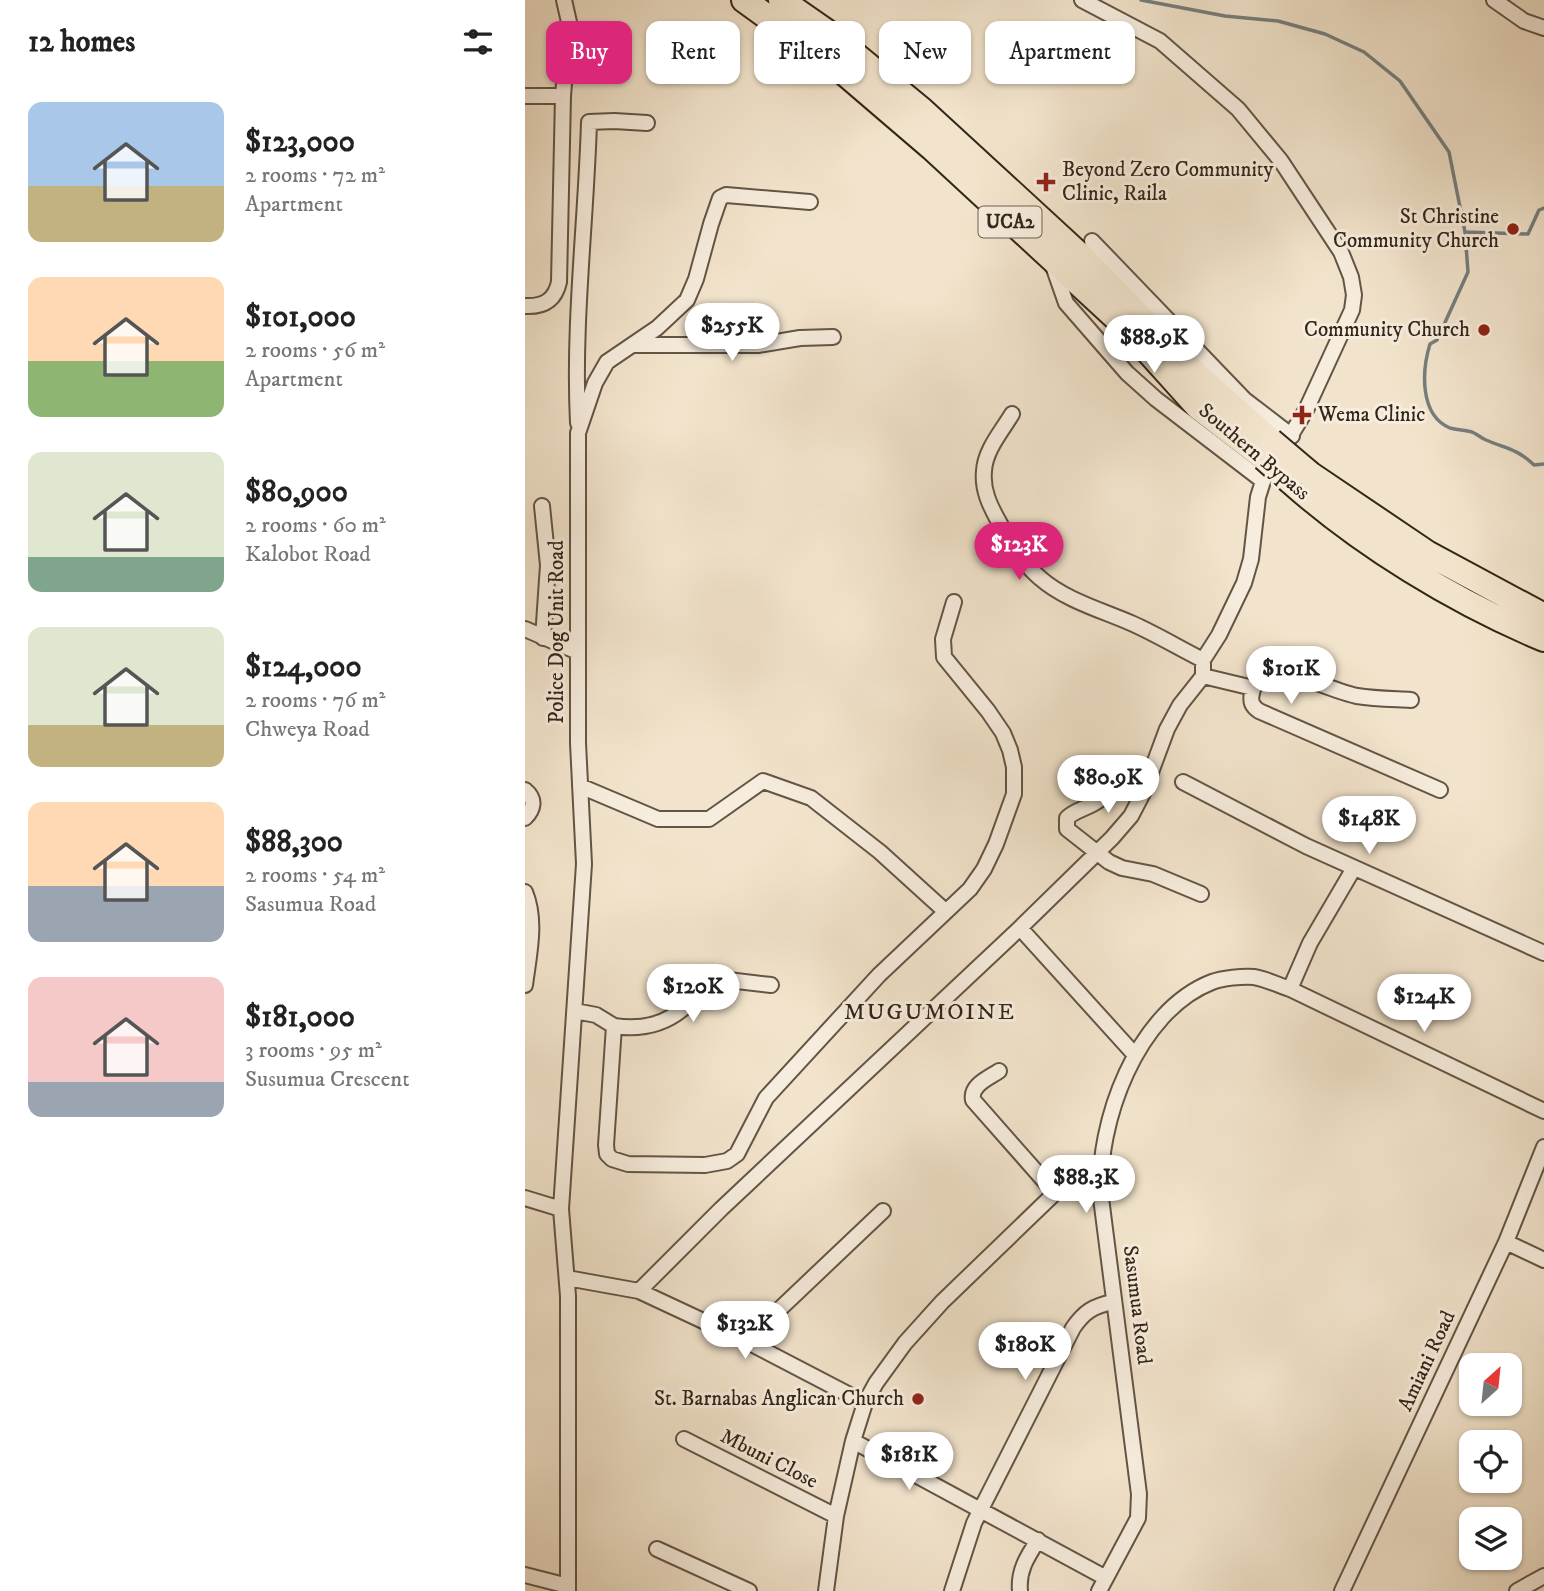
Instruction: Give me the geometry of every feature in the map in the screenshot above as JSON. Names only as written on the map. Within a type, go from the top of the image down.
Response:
[{"type":"highway","name":"Southern Bypass","points":[[744,0],[841,70],[932,148],[1127,328],[1198,407],[1272,454]]},
{"type":"highway","name":"Southern Bypass","points":[[781,0],[830,34],[942,129],[1083,258],[1272,454],[1300,478],[1544,616]]},
{"type":"highway","name":"Southern Bypass","points":[[1300,478],[1317,505],[1415,571],[1505,623],[1544,639]]},
{"type":"street","points":[[525,306],[544,304],[552,298],[559,282],[563,96],[569,22],[564,0]]},
{"type":"street","points":[[639,1292],[721,1209],[1020,928],[1131,816],[1144,792],[1167,729],[1180,705],[1203,676],[1203,660],[1219,635],[1244,583],[1251,559],[1258,497],[1272,454],[1322,376],[1352,310],[1354,295],[1347,264],[1281,161],[1238,109],[1160,41],[1083,0]]},
{"type":"street","points":[[1495,0],[1524,21],[1544,27]]},
{"type":"street","points":[[525,96],[563,96]]},
{"type":"street","points":[[578,433],[575,377],[589,122],[647,123]]},
{"type":"street","name":"Police Dog Unit Road","points":[[567,1278],[561,1209],[583,864],[578,652],[578,433],[601,370],[612,356],[657,328],[687,300],[720,198],[726,195],[810,202]]},
{"type":"street","points":[[1093,241],[1245,400],[1272,454]]},
{"type":"street","points":[[629,346],[758,345],[800,338],[833,337]]},
{"type":"street","points":[[1012,414],[986,459],[983,470],[985,490],[1005,532],[1031,570],[1052,587],[1134,624],[1203,660]]},
{"type":"street","points":[[543,506],[548,565],[543,638]]},
{"type":"street","points":[[614,1026],[607,1154],[612,1159],[628,1164],[705,1165],[727,1161],[737,1154],[766,1098],[862,992],[970,888],[984,869],[996,844],[1014,794],[1014,767],[1003,733],[944,657],[943,639],[954,601]]},
{"type":"street","points":[[525,629],[578,652]]},
{"type":"street","points":[[1411,700],[1359,697],[1280,674],[1264,675],[1253,688],[1251,699],[1252,706],[1259,711],[1440,790]]},
{"type":"street","points":[[1203,676],[1253,688]]},
{"type":"street","points":[[1127,771],[1105,795],[1067,818],[1070,833],[1096,854],[1122,868],[1153,874],[1201,894]]},
{"type":"street","points":[[580,786],[658,819],[709,819],[763,781],[811,799],[880,852],[945,911]]},
{"type":"street","points":[[1183,782],[1354,868],[1544,953]]},
{"type":"street","points":[[525,790],[533,801],[532,809],[525,818]]},
{"type":"street","points":[[1290,989],[1310,943],[1354,868]]},
{"type":"street","points":[[525,892],[530,904],[532,923],[525,985]]},
{"type":"street","points":[[1020,928],[1135,1055]]},
{"type":"street","name":"Sasumua Road","points":[[1103,1584],[1138,1518],[1139,1494],[1100,1186],[1103,1151],[1112,1106],[1135,1055],[1180,999],[1213,981],[1254,977],[1290,989],[1544,1111]]},
{"type":"street","points":[[575,1011],[596,1015],[614,1026],[633,1029],[652,1026],[670,1018],[712,981],[771,985]]},
{"type":"street","points":[[999,1071],[975,1088],[972,1100],[1055,1192]]},
{"type":"street","name":"Amiani Road","points":[[1342,1591],[1506,1242],[1544,1147]]},
{"type":"street","points":[[826,1591],[836,1516],[853,1441],[865,1403],[883,1373],[914,1333],[1055,1192],[1090,1185],[1100,1186]]},
{"type":"street","points":[[525,1198],[561,1209]]},
{"type":"street","points":[[746,1341],[883,1211]]},
{"type":"street","points":[[1506,1242],[1544,1260]]},
{"type":"street","points":[[525,1575],[568,1588],[567,1278],[639,1292],[746,1341],[865,1403]]},
{"type":"street","points":[[952,1591],[980,1510],[1073,1328],[1086,1311],[1113,1302]]},
{"type":"street","name":"Mbuni Close","points":[[684,1439],[836,1516]]},
{"type":"street","points":[[853,1441],[1038,1540],[1103,1584]]},
{"type":"street","points":[[1020,1591],[1019,1579],[1025,1561],[1038,1540]]},
{"type":"street","points":[[657,1549],[750,1591]]},
{"type":"street","points":[[1517,1591],[1544,1576]]},
{"type":"waterway","points":[[1141,0],[1225,16],[1278,21],[1325,34],[1364,52],[1400,81],[1449,152],[1465,232],[1468,272],[1437,340],[1430,344],[1425,366],[1428,403],[1440,422],[1450,428],[1472,432],[1516,452],[1534,465],[1544,464]]},
{"type":"waterway","points":[[1465,232],[1528,234],[1539,210],[1544,208]]},
{"type":"place","name":"Beyond Zero Community Clinic, Raila","points":[[1046,182]]},
{"type":"place","name":"St Christine Community Church","points":[[1513,229]]},
{"type":"place","name":"Community Church","points":[[1484,330]]},
{"type":"place","name":"Wema Clinic","points":[[1302,415]]},
{"type":"place","name":"St. Barnabas Anglican Church","points":[[918,1399]]},
{"type":"district","name":"MUGUMOINE","points":[[930,1012]]}]
